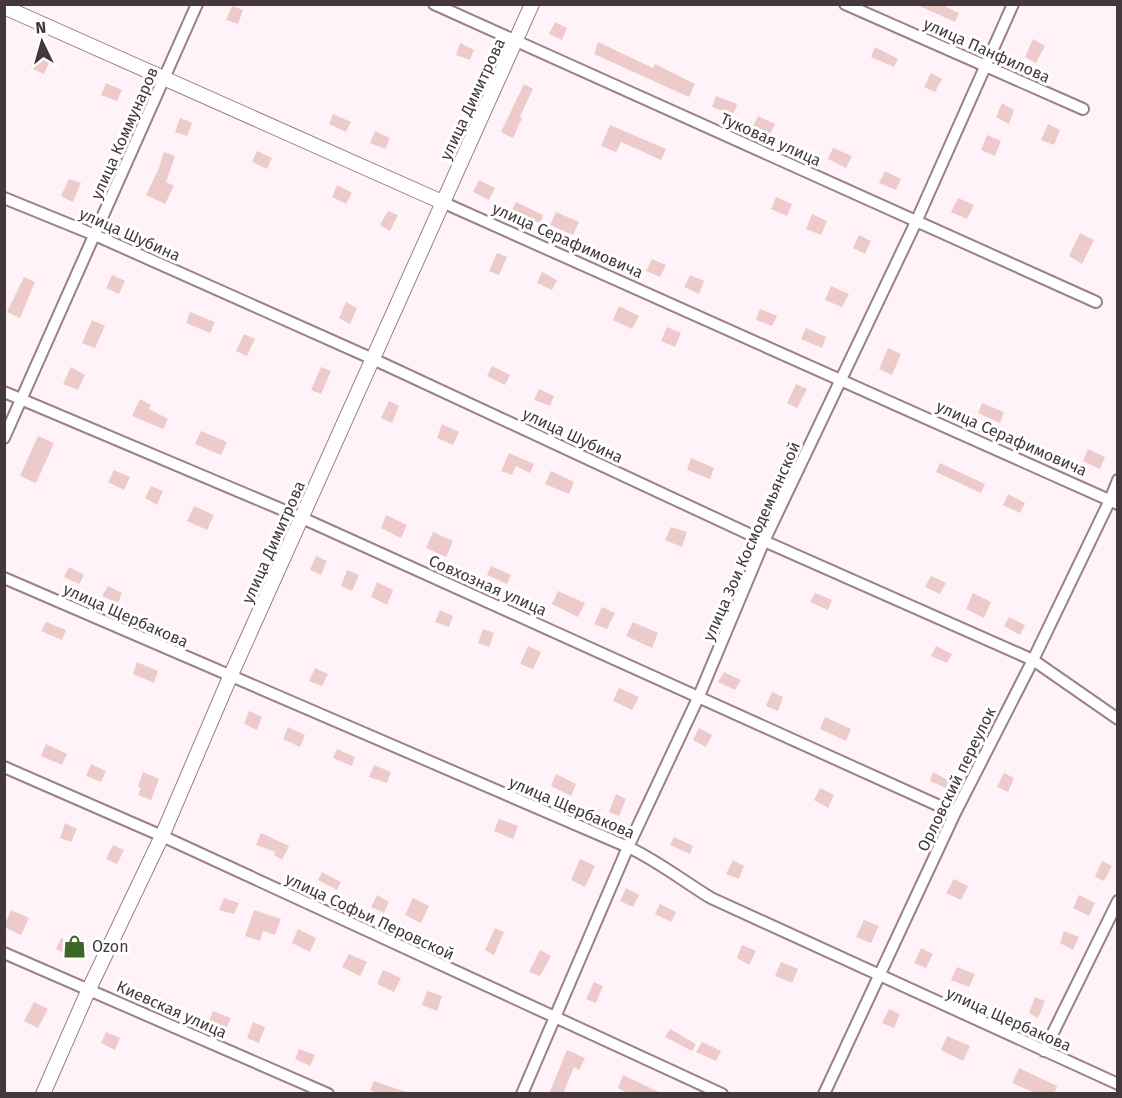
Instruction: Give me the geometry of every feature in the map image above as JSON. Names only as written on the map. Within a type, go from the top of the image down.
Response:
[{"type":"street","name":"улица Коммунаров","points":[[4,438],[196,4]]},
{"type":"street","name":"Туковая улица","points":[[434,4],[1096,302]]},
{"type":"street","name":"улица Димитрова","points":[[43,1094],[89,989],[162,836],[230,677],[532,4]]},
{"type":"street","name":"улица Панфилова","points":[[845,4],[1083,108]]},
{"type":"street","name":"улица Зои Космодемьянской","points":[[522,1094],[628,847],[699,696],[764,541],[916,222],[1013,4]]},
{"type":"street","name":"улица Серафимовича","points":[[4,7],[1114,502]]},
{"type":"street","name":"улица Шубина","points":[[4,198],[95,235],[373,359],[764,541],[1033,660],[1118,719]]},
{"type":"street","name":"Совхозная улица","points":[[4,392],[302,518],[955,813]]},
{"type":"street","name":"Орловский переулок","points":[[824,1094],[955,813],[1114,502],[1118,480]]},
{"type":"street","name":"улица Щербакова","points":[[4,578],[628,847],[656,860],[684,882],[711,898],[1118,1084]]},
{"type":"street","name":"улица Софьи Перовской","points":[[4,767],[162,836],[722,1094]]},
{"type":"street","points":[[1044,1051],[1118,901]]},
{"type":"street","name":"Киевская улица","points":[[4,952],[328,1094]]},
{"type":"building","points":[[915,4],[940,4],[959,13],[955,22]]},
{"type":"building","points":[[232,6],[243,10],[238,24],[226,20]]},
{"type":"building","points":[[555,22],[567,28],[562,40],[549,34]]},
{"type":"building","points":[[1033,39],[1045,46],[1036,63],[1025,57]]},
{"type":"building","points":[[598,42],[653,68],[655,64],[695,84],[689,97],[594,54]]},
{"type":"building","points":[[460,43],[474,50],[470,60],[456,55]]},
{"type":"building","points":[[875,47],[898,59],[894,67],[871,57]]},
{"type":"building","points":[[36,54],[50,60],[44,74],[30,68]]},
{"type":"building","points":[[931,73],[942,79],[935,92],[924,87]]},
{"type":"building","points":[[106,83],[122,90],[117,101],[101,95]]},
{"type":"building","points":[[524,84],[533,89],[513,138],[501,132]]},
{"type":"building","points":[[716,96],[737,104],[733,115],[712,107]]},
{"type":"building","points":[[1002,103],[1014,110],[1009,124],[996,117]]},
{"type":"building","points":[[333,114],[351,122],[346,132],[329,124]]},
{"type":"building","points":[[758,116],[775,124],[770,134],[753,126]]},
{"type":"building","points":[[180,118],[192,123],[187,136],[175,132]]},
{"type":"building","points":[[1048,124],[1060,130],[1054,145],[1041,140]]},
{"type":"building","points":[[610,125],[666,149],[661,160],[621,142],[616,152],[601,146]]},
{"type":"building","points":[[375,131],[390,138],[385,149],[370,143]]},
{"type":"building","points":[[987,135],[1001,141],[995,156],[981,150]]},
{"type":"building","points":[[833,148],[852,156],[846,168],[828,159]]},
{"type":"building","points":[[257,151],[272,158],[267,169],[252,162]]},
{"type":"building","points":[[164,152],[175,156],[166,182],[174,186],[165,204],[146,195]]},
{"type":"building","points":[[885,171],[901,179],[896,190],[879,183]]},
{"type":"building","points":[[69,179],[81,183],[73,202],[61,196]]},
{"type":"building","points":[[479,180],[495,188],[489,200],[473,192]]},
{"type":"building","points":[[337,185],[352,193],[346,204],[332,197]]},
{"type":"building","points":[[776,197],[792,204],[787,216],[771,209]]},
{"type":"building","points":[[958,198],[974,205],[967,219],[951,212]]},
{"type":"building","points":[[516,202],[543,215],[540,223],[512,210]]},
{"type":"building","points":[[388,211],[398,215],[390,231],[380,225]]},
{"type":"building","points":[[556,212],[579,222],[573,235],[550,225]]},
{"type":"building","points":[[812,214],[827,221],[821,235],[806,229]]},
{"type":"building","points":[[1080,233],[1094,240],[1082,264],[1069,256]]},
{"type":"building","points":[[859,235],[871,241],[865,254],[853,248]]},
{"type":"building","points":[[497,253],[507,257],[499,275],[489,271]]},
{"type":"building","points":[[652,259],[666,265],[660,277],[646,271]]},
{"type":"building","points":[[542,272],[557,280],[552,290],[537,283]]},
{"type":"building","points":[[112,275],[125,281],[119,294],[106,288]]},
{"type":"building","points":[[690,275],[704,281],[699,294],[684,287]]},
{"type":"building","points":[[24,277],[35,282],[20,318],[7,312]]},
{"type":"building","points":[[831,286],[849,294],[842,307],[825,300]]},
{"type":"building","points":[[346,302],[357,308],[350,324],[339,318]]},
{"type":"building","points":[[619,306],[639,316],[632,329],[613,320]]},
{"type":"building","points":[[760,309],[777,316],[772,326],[756,320]]},
{"type":"building","points":[[190,312],[215,322],[210,333],[186,323]]},
{"type":"building","points":[[92,320],[105,326],[95,348],[82,343]]},
{"type":"building","points":[[667,327],[681,333],[675,347],[661,341]]},
{"type":"building","points":[[806,328],[826,337],[822,348],[801,339]]},
{"type":"building","points":[[244,334],[255,339],[247,356],[236,351]]},
{"type":"building","points":[[888,348],[901,354],[892,375],[879,369]]},
{"type":"building","points":[[492,366],[510,375],[505,385],[487,376]]},
{"type":"building","points":[[71,367],[85,375],[78,390],[63,384]]},
{"type":"building","points":[[321,367],[331,371],[321,394],[311,390]]},
{"type":"building","points":[[796,384],[807,389],[797,408],[787,403]]},
{"type":"building","points":[[539,389],[554,396],[550,406],[534,400]]},
{"type":"building","points":[[140,399],[151,405],[149,409],[168,419],[163,429],[132,416]]},
{"type":"building","points":[[389,401],[399,406],[392,423],[381,418]]},
{"type":"building","points":[[982,403],[1004,412],[1000,423],[978,413]]},
{"type":"building","points":[[442,424],[459,432],[453,445],[437,438]]},
{"type":"building","points":[[201,431],[227,442],[221,455],[195,444]]},
{"type":"building","points":[[38,436],[54,443],[36,483],[20,476]]},
{"type":"building","points":[[1088,449],[1105,457],[1100,469],[1083,461]]},
{"type":"building","points":[[509,453],[534,464],[530,473],[516,466],[512,475],[501,471]]},
{"type":"building","points":[[691,458],[714,468],[710,479],[687,470]]},
{"type":"building","points":[[940,463],[985,484],[981,493],[936,472]]},
{"type":"building","points":[[114,470],[130,477],[124,490],[108,482]]},
{"type":"building","points":[[551,471],[574,482],[569,494],[545,484]]},
{"type":"building","points":[[151,486],[163,491],[157,505],[145,498]]},
{"type":"building","points":[[1008,494],[1025,503],[1020,513],[1003,505]]},
{"type":"building","points":[[194,506],[214,515],[207,530],[187,521]]},
{"type":"building","points":[[386,515],[407,525],[401,538],[381,528]]},
{"type":"building","points":[[671,527],[687,532],[682,547],[665,540]]},
{"type":"building","points":[[433,532],[453,541],[446,557],[426,548]]},
{"type":"building","points":[[316,556],[327,561],[321,575],[310,570]]},
{"type":"building","points":[[491,566],[511,575],[507,584],[487,575]]},
{"type":"building","points":[[69,567],[84,575],[79,584],[64,577]]},
{"type":"building","points":[[347,570],[359,575],[352,591],[341,586]]},
{"type":"building","points":[[931,576],[946,583],[940,594],[925,587]]},
{"type":"building","points":[[377,582],[393,590],[387,605],[371,597]]},
{"type":"building","points":[[108,586],[122,593],[118,603],[102,596]]},
{"type":"building","points":[[558,591],[585,603],[578,617],[552,604]]},
{"type":"building","points":[[815,593],[832,600],[828,610],[810,602]]},
{"type":"building","points":[[973,593],[991,602],[984,618],[966,609]]},
{"type":"building","points":[[602,607],[615,613],[607,629],[594,624]]},
{"type":"building","points":[[440,610],[453,616],[449,627],[435,622]]},
{"type":"building","points":[[1009,617],[1025,625],[1020,635],[1004,626]]},
{"type":"building","points":[[46,622],[66,630],[62,640],[41,631]]},
{"type":"building","points":[[633,622],[658,633],[652,648],[626,636]]},
{"type":"building","points":[[483,629],[494,633],[489,647],[478,643]]},
{"type":"building","points":[[528,646],[541,652],[533,669],[520,664]]},
{"type":"building","points":[[936,646],[952,654],[947,663],[931,656]]},
{"type":"building","points":[[137,662],[158,671],[154,683],[133,674]]},
{"type":"building","points":[[315,668],[328,674],[322,686],[309,681]]},
{"type":"building","points":[[724,672],[741,680],[735,690],[718,682]]},
{"type":"building","points":[[619,688],[639,697],[632,710],[613,701]]},
{"type":"building","points":[[772,692],[783,697],[778,711],[766,706]]},
{"type":"building","points":[[249,711],[262,717],[257,730],[244,724]]},
{"type":"building","points":[[825,717],[851,729],[846,741],[820,729]]},
{"type":"building","points":[[288,727],[305,735],[300,747],[283,739]]},
{"type":"building","points":[[699,728],[712,735],[706,747],[693,740]]},
{"type":"building","points":[[46,744],[67,754],[62,765],[41,756]]},
{"type":"building","points":[[337,749],[355,757],[352,766],[333,758]]},
{"type":"building","points":[[91,764],[106,771],[101,782],[86,776]]},
{"type":"building","points":[[374,765],[391,772],[387,783],[369,777]]},
{"type":"building","points":[[143,772],[159,779],[151,800],[138,795]]},
{"type":"building","points":[[933,772],[960,787],[957,793],[930,781]]},
{"type":"building","points":[[1004,773],[1014,778],[1008,792],[997,787]]},
{"type":"building","points":[[556,774],[576,784],[571,796],[551,786]]},
{"type":"building","points":[[820,788],[834,795],[828,808],[814,800]]},
{"type":"building","points":[[616,794],[626,799],[619,816],[609,812]]},
{"type":"building","points":[[499,819],[518,826],[513,839],[494,831]]},
{"type":"building","points":[[65,823],[77,829],[71,842],[60,838]]},
{"type":"building","points":[[261,833],[289,846],[282,860],[274,855],[275,852],[256,845]]},
{"type":"building","points":[[674,837],[693,846],[690,854],[670,845]]},
{"type":"building","points":[[113,845],[124,850],[117,864],[106,859]]},
{"type":"building","points":[[580,859],[595,866],[585,887],[571,880]]},
{"type":"building","points":[[733,860],[744,866],[739,879],[726,874]]},
{"type":"building","points":[[1102,861],[1112,866],[1104,881],[1095,877]]},
{"type":"building","points":[[322,872],[341,882],[337,890],[318,880]]},
{"type":"building","points":[[954,879],[968,886],[961,900],[946,893]]},
{"type":"building","points":[[626,888],[639,895],[633,907],[620,901]]},
{"type":"building","points":[[377,895],[389,902],[384,913],[371,907]]},
{"type":"building","points":[[1079,895],[1095,903],[1089,916],[1073,908]]},
{"type":"building","points":[[224,898],[239,903],[234,914],[219,910]]},
{"type":"building","points":[[413,898],[429,906],[421,923],[405,915]]},
{"type":"building","points":[[660,904],[676,912],[671,922],[655,914]]},
{"type":"building","points":[[11,910],[29,918],[21,935],[4,927]]},
{"type":"building","points":[[254,910],[281,919],[275,935],[263,931],[260,941],[245,936]]},
{"type":"building","points":[[864,920],[879,926],[871,943],[856,937]]},
{"type":"building","points":[[495,928],[504,932],[494,955],[485,950]]},
{"type":"building","points":[[298,929],[316,938],[310,952],[292,943]]},
{"type":"building","points":[[1064,931],[1079,937],[1073,950],[1060,943]]},
{"type":"building","points":[[61,938],[74,944],[69,956],[56,949]]},
{"type":"building","points":[[742,945],[756,951],[749,965],[737,958]]},
{"type":"building","points":[[921,948],[933,954],[926,968],[914,963]]},
{"type":"building","points":[[540,950],[551,956],[540,976],[529,972]]},
{"type":"building","points":[[349,954],[367,962],[360,976],[342,967]]},
{"type":"building","points":[[781,962],[798,969],[792,983],[775,976]]},
{"type":"building","points":[[957,967],[975,974],[969,987],[951,980]]},
{"type":"building","points":[[383,970],[401,978],[394,992],[377,984]]},
{"type":"building","points":[[594,982],[603,986],[596,1003],[586,999]]},
{"type":"building","points":[[427,991],[442,996],[437,1011],[422,1005]]},
{"type":"building","points":[[1035,997],[1045,1001],[1038,1018],[1029,1013]]},
{"type":"building","points":[[34,1002],[48,1009],[38,1028],[24,1021]]},
{"type":"building","points":[[889,1009],[900,1014],[894,1028],[882,1023]]},
{"type":"building","points":[[213,1011],[231,1018],[226,1029],[209,1021]]},
{"type":"building","points":[[253,1022],[265,1027],[259,1043],[247,1038]]},
{"type":"building","points":[[670,1029],[696,1044],[692,1051],[665,1037]]},
{"type":"building","points":[[106,1032],[120,1038],[115,1050],[101,1043]]},
{"type":"building","points":[[947,1036],[970,1046],[963,1061],[941,1050]]},
{"type":"building","points":[[702,1042],[721,1051],[716,1061],[696,1052]]},
{"type":"building","points":[[299,1049],[315,1055],[310,1066],[295,1059]]},
{"type":"building","points":[[567,1050],[585,1058],[579,1070],[574,1067],[563,1094],[549,1094]]},
{"type":"building","points":[[1019,1068],[1057,1086],[1054,1094],[1037,1094],[1012,1083]]},
{"type":"building","points":[[623,1075],[663,1094],[629,1094],[618,1088]]},
{"type":"building","points":[[374,1081],[406,1092],[406,1094],[379,1094],[370,1090]]},
{"type":"place","name":"Ozon","points":[[74,946]]}]
